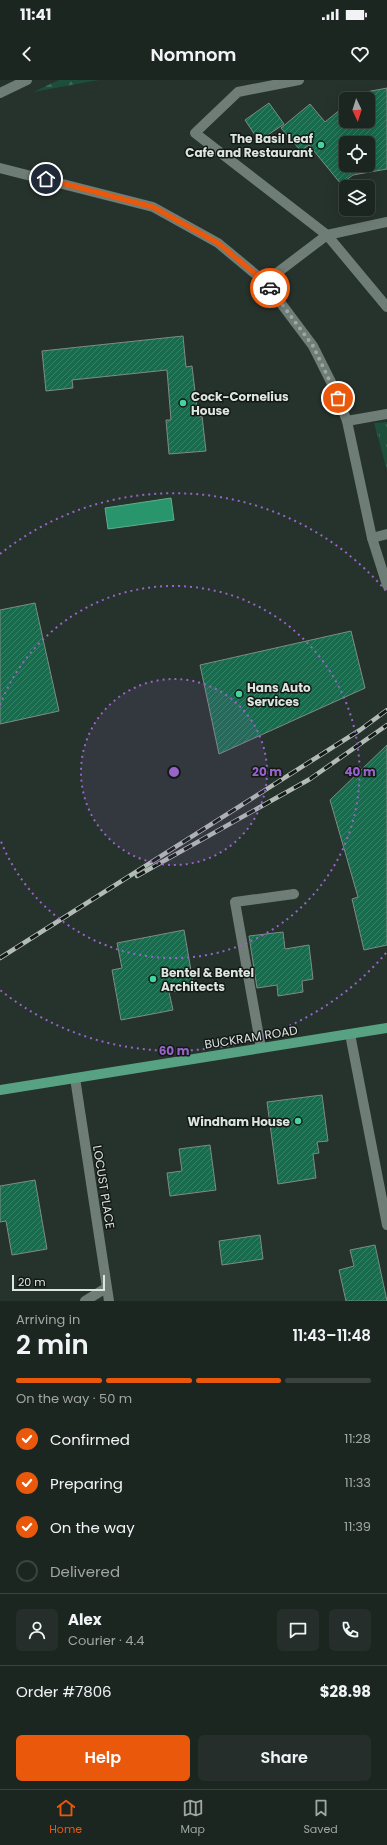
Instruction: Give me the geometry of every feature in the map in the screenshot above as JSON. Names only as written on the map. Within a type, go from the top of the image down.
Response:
[{"type":"main road","name":"BUCKRAM ROAD","points":[[0,1090],[387,1028]]},
{"type":"street","points":[[0,93],[28,80]]},
{"type":"street","points":[[299,80],[238,92],[195,133],[327,235],[387,307]]},
{"type":"street","points":[[0,168],[153,207],[218,243],[265,282],[313,346],[333,386],[347,421],[372,538],[387,585]]},
{"type":"street","points":[[265,282],[327,235],[387,222]]},
{"type":"street","points":[[347,421],[387,414]]},
{"type":"street","points":[[372,538],[387,534]]},
{"type":"street","points":[[260,1048],[235,902],[294,894]]},
{"type":"street","points":[[350,1034],[387,1225]]},
{"type":"street","name":"LOCUST PLACE","points":[[75,1078],[109,1301]]},
{"type":"street","points":[[85,1301],[106,1288]]},
{"type":"green space","points":[[59,80],[99,80],[33,92]]},
{"type":"green space","points":[[387,422],[387,470],[374,423]]},
{"type":"shaded area","points":[[171,498],[174,520],[108,529],[105,508]]},
{"type":"building","points":[[387,88],[387,169],[375,171],[375,136],[339,136],[339,172],[370,172],[353,175],[346,180],[339,180],[339,182],[309,145],[301,151],[281,128],[310,104],[325,122],[339,111],[339,128],[375,128],[375,92],[366,92]]},
{"type":"building","points":[[269,103],[284,124],[259,141],[245,120]]},
{"type":"building","name":"Cock-Cornelius House","points":[[183,336],[186,367],[192,366],[198,417],[202,416],[206,451],[169,454],[166,420],[171,420],[167,370],[72,380],[73,388],[46,391],[42,351]]},
{"type":"building","points":[[35,603],[59,711],[0,724],[0,610]]},
{"type":"building","points":[[351,631],[365,688],[219,754],[200,665]]},
{"type":"building","points":[[387,745],[387,945],[364,950],[352,899],[358,897],[330,800]]},
{"type":"building","name":"Bentel & Bentel Architects","points":[[184,930],[194,988],[169,992],[173,1010],[121,1020],[112,970],[122,968],[117,943]]},
{"type":"building","points":[[283,932],[285,949],[309,945],[313,979],[302,981],[303,992],[278,996],[277,985],[257,988],[249,936]]},
{"type":"building","name":"Windham House","points":[[322,1095],[328,1141],[317,1142],[319,1153],[313,1154],[316,1178],[278,1184],[267,1102]]},
{"type":"building","points":[[210,1145],[216,1190],[170,1196],[167,1173],[182,1171],[179,1149]]},
{"type":"building","points":[[35,1180],[47,1249],[12,1255],[6,1221],[0,1222],[0,1186]]},
{"type":"building","points":[[260,1235],[263,1259],[222,1265],[219,1241]]},
{"type":"building","points":[[375,1245],[387,1301],[346,1301],[339,1270],[354,1266],[350,1250]]},
{"type":"railway","points":[[0,958],[360,730],[387,710]]},
{"type":"railway","points":[[137,876],[310,779],[387,725]]},
{"type":"way so far","points":[[270,288],[313,346],[338,398]]},
{"type":"place","name":"The Basil Leaf Cafe and Restaurant","points":[[321,145]]},
{"type":"place","name":"Cock-Cornelius House","points":[[183,403]]},
{"type":"place","name":"Hans Auto Services","points":[[239,694]]},
{"type":"place","name":"Bentel & Bentel Architects","points":[[153,979]]},
{"type":"place","name":"Windham House","points":[[298,1121]]},
{"type":"route","points":[[46,179],[153,207],[218,243],[265,282],[270,288]]}]
